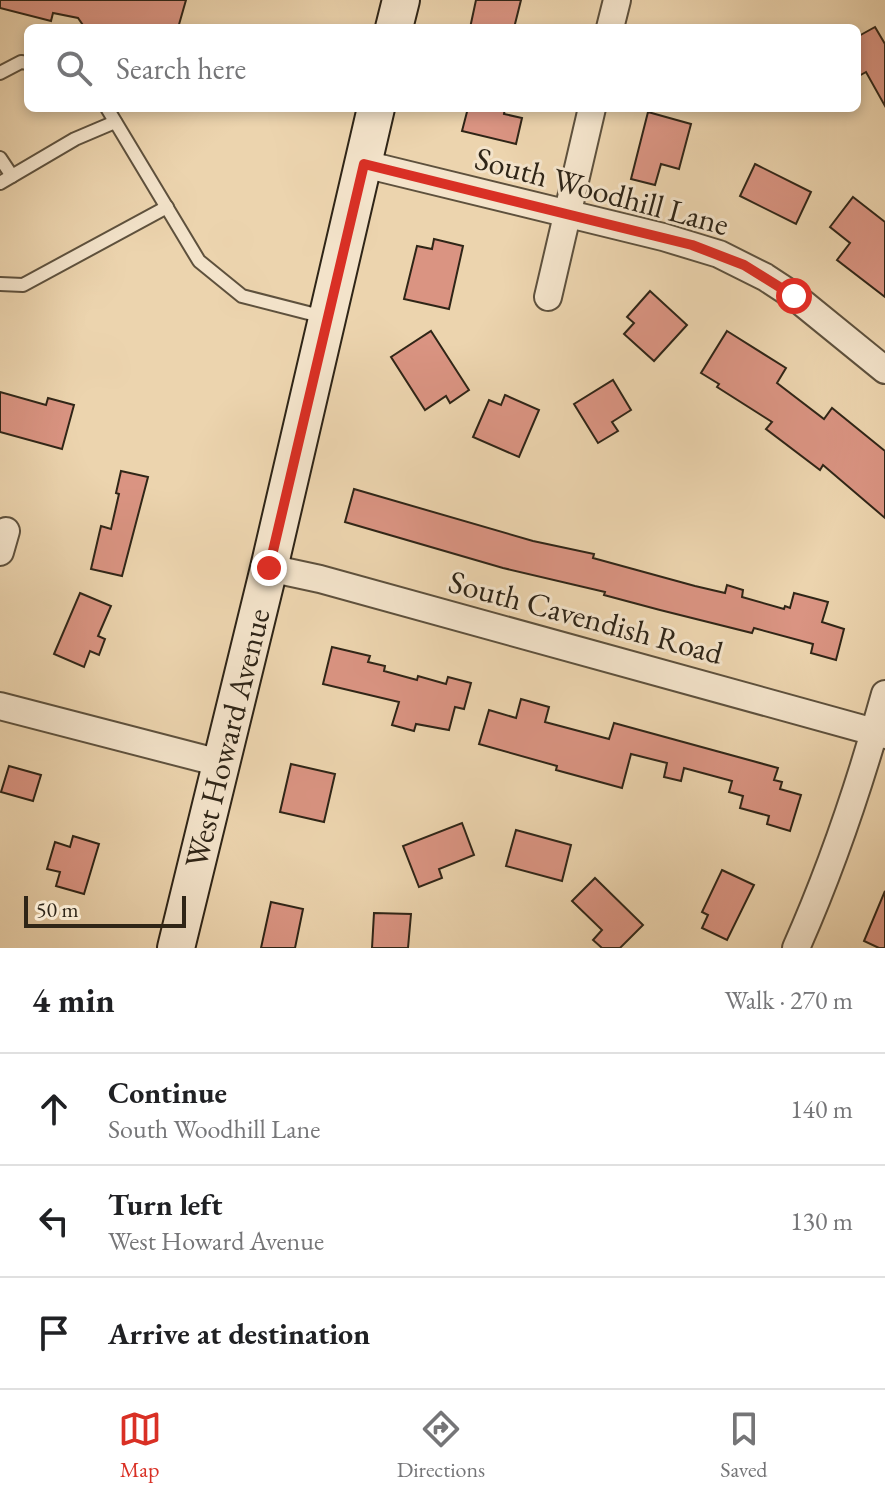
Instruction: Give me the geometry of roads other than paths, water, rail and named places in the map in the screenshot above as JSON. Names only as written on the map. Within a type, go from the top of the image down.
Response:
[{"type":"street","points":[[395,24],[401,0]]},
{"type":"street","points":[[611,24],[617,0]]},
{"type":"street","name":"West Howard Avenue","points":[[176,948],[269,568],[375,112]]},
{"type":"street","points":[[548,297],[591,112]]},
{"type":"street","name":"South Woodhill Lane","points":[[364,164],[692,245],[744,265],[794,296],[885,370]]},
{"type":"street","name":"South Cavendish Road","points":[[269,568],[320,579],[880,733]]},
{"type":"street","points":[[796,948],[822,890],[880,733],[885,694]]},
{"type":"street","points":[[0,706],[220,763]]},
{"type":"lane","points":[[0,73],[24,62]]},
{"type":"lane","points":[[109,112],[199,261],[242,296],[328,318]]},
{"type":"lane","points":[[0,158],[6,179],[75,139],[115,122]]},
{"type":"lane","points":[[0,284],[23,285],[167,207]]}]
